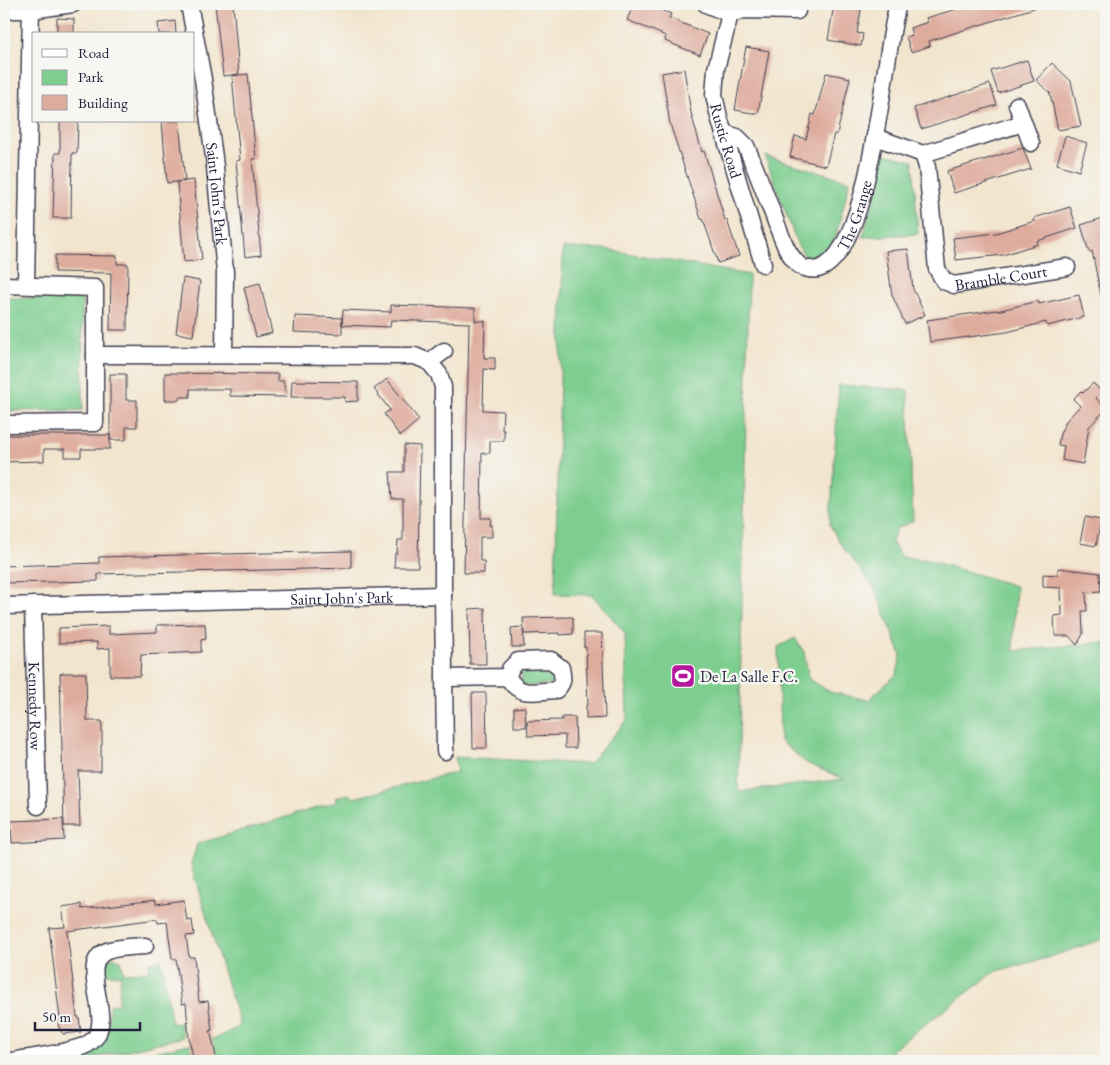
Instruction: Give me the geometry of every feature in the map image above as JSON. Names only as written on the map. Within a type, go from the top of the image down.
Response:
[{"type":"street","points":[[4,10],[73,4]]},
{"type":"street","name":"Saint John's Park","points":[[189,4],[194,32]]},
{"type":"street","points":[[706,4],[730,14],[744,10],[797,11]]},
{"type":"street","name":"The Grange","points":[[724,133],[737,137],[746,146],[787,250],[802,267],[814,270],[825,267],[832,261],[848,236],[862,196],[875,137],[898,4]]},
{"type":"street","points":[[26,285],[31,7]]},
{"type":"street","name":"Rustic Road","points":[[730,14],[716,70],[714,95],[764,264]]},
{"type":"street","name":"Saint John's Park","points":[[195,36],[214,157],[225,272],[224,355]]},
{"type":"street","points":[[1017,105],[1031,143]]},
{"type":"street","points":[[875,137],[923,154],[1023,123]]},
{"type":"street","name":"Bramble Court","points":[[923,154],[927,167],[937,269],[944,281],[954,285],[1067,266]]},
{"type":"street","points":[[4,285],[95,288],[95,423],[4,424]]},
{"type":"street","points":[[429,362],[444,351]]},
{"type":"street","points":[[95,355],[415,356],[429,362],[439,374],[443,387],[443,595],[446,751]]},
{"type":"street","name":"Saint John's Park","points":[[4,606],[443,595]]},
{"type":"street","name":"Kennedy Row","points":[[33,605],[38,806]]},
{"type":"street","points":[[444,678],[508,678]]},
{"type":"street","points":[[11,1061],[83,1047],[94,1040],[99,1031],[101,1019],[94,968],[98,956],[107,950],[145,946]]},
{"type":"green space","points":[[884,154],[913,161],[918,234],[863,237]]},
{"type":"green space","points":[[765,156],[850,181],[835,239],[827,253],[817,261],[807,259],[798,246]]},
{"type":"green space","name":"De La Salle F.C.","points":[[563,248],[604,249],[749,275],[738,792],[844,779],[806,763],[780,741],[778,647],[795,638],[804,652],[809,679],[830,692],[868,700],[897,674],[901,655],[875,589],[841,545],[830,525],[839,385],[908,390],[913,521],[896,529],[892,542],[901,557],[928,560],[1016,586],[1013,651],[1106,642],[1106,938],[1047,958],[996,971],[894,1048],[889,1061],[113,1061],[216,1038],[240,1026],[191,865],[197,844],[336,802],[337,797],[349,794],[354,798],[457,772],[455,757],[589,764],[627,720],[625,633],[592,595],[555,594]]},
{"type":"green space","points":[[4,298],[82,299],[83,410],[4,411]]},
{"type":"green space","points":[[553,667],[555,684],[522,686],[521,669]]},
{"type":"green space","points":[[114,957],[121,961],[124,973],[150,971],[149,962],[161,960],[172,1024],[180,1023],[183,1037],[81,1061],[79,1056],[96,1047],[105,1037],[109,1005],[118,1004],[121,975],[108,974],[104,966],[106,960]]},
{"type":"building","points":[[215,4],[233,4],[239,74],[223,76]]},
{"type":"building","points":[[634,4],[646,4],[671,14],[669,18],[708,34],[700,55],[665,41],[666,36],[627,20]]},
{"type":"building","points":[[834,4],[862,4],[857,33],[863,34],[861,46],[828,40]]},
{"type":"building","points":[[974,4],[1040,4],[1040,6],[929,41],[930,46],[911,52],[906,37],[912,35],[910,28],[928,22],[926,18]]},
{"type":"building","points":[[57,18],[74,19],[74,32],[57,32]]},
{"type":"building","points":[[175,21],[176,32],[159,32],[158,23]]},
{"type":"building","points":[[746,47],[769,51],[758,114],[735,110]]},
{"type":"building","points":[[1027,60],[1034,81],[998,93],[991,71]]},
{"type":"building","points":[[1052,63],[1071,81],[1081,126],[1058,130],[1050,93],[1036,80]]},
{"type":"building","points":[[684,69],[691,113],[702,152],[704,151],[725,220],[727,220],[739,256],[718,263],[703,219],[701,219],[670,124],[662,73]]},
{"type":"building","points":[[826,73],[850,78],[837,134],[834,134],[826,166],[790,157],[795,136],[806,139],[812,114],[815,115]]},
{"type":"building","points":[[248,74],[256,159],[252,159],[261,255],[245,257],[236,161],[240,160],[232,76]]},
{"type":"building","points":[[990,84],[997,105],[921,129],[914,108]]},
{"type":"building","points":[[60,122],[78,122],[77,153],[72,153],[71,218],[53,218],[55,153],[60,153]]},
{"type":"building","points":[[162,122],[179,122],[185,181],[167,183]]},
{"type":"building","points":[[1065,136],[1087,143],[1079,171],[1057,164]]},
{"type":"building","points":[[1023,148],[1031,169],[954,193],[947,171]]},
{"type":"building","points":[[194,180],[202,260],[184,262],[177,182]]},
{"type":"building","points":[[1070,207],[1077,228],[1037,241],[1038,244],[1003,255],[956,260],[953,238],[996,233],[1035,221],[1034,218]]},
{"type":"building","points":[[1103,218],[1106,229],[1106,296],[1101,296],[1092,251],[1089,252],[1081,225]]},
{"type":"building","points":[[908,249],[913,289],[925,315],[905,324],[892,295],[886,251]]},
{"type":"building","points":[[55,255],[117,256],[117,264],[128,264],[127,330],[110,330],[111,273],[55,272]]},
{"type":"building","points":[[183,278],[200,281],[193,336],[176,333]]},
{"type":"building","points":[[260,283],[272,333],[256,337],[244,287]]},
{"type":"building","points":[[1079,295],[1084,317],[1047,326],[1046,322],[1007,332],[930,342],[927,320],[997,311],[1038,301],[1039,304]]},
{"type":"building","points":[[391,305],[475,308],[475,321],[485,321],[484,358],[495,358],[495,370],[484,369],[483,410],[503,411],[502,430],[504,430],[504,441],[490,441],[490,453],[482,453],[481,518],[491,518],[490,525],[492,525],[492,537],[480,537],[480,561],[484,561],[484,573],[464,573],[469,323],[391,320],[390,327],[342,325],[343,310],[391,312]]},
{"type":"building","points":[[295,316],[342,318],[342,334],[294,332]]},
{"type":"building","points":[[165,373],[278,374],[278,381],[283,381],[287,397],[230,396],[230,389],[190,389],[190,397],[179,397],[179,400],[165,400]]},
{"type":"building","points":[[110,374],[126,374],[126,400],[137,400],[137,427],[126,427],[126,440],[110,440]]},
{"type":"building","points":[[387,379],[419,420],[400,436],[384,414],[390,410],[374,389]]},
{"type":"building","points":[[292,381],[358,382],[358,401],[345,402],[345,397],[291,397]]},
{"type":"building","points":[[1093,383],[1102,392],[1096,398],[1106,409],[1089,427],[1083,464],[1062,460],[1064,446],[1058,445],[1060,434],[1066,421],[1080,406],[1073,399],[1081,391],[1083,393]]},
{"type":"building","points":[[4,435],[110,435],[110,449],[81,449],[81,457],[65,457],[65,449],[44,449],[44,461],[4,462]]},
{"type":"building","points":[[404,445],[420,446],[418,567],[394,567],[398,540],[403,540],[403,499],[392,499],[390,472],[404,472]]},
{"type":"building","points":[[1085,517],[1101,520],[1096,546],[1080,543]]},
{"type":"building","points":[[351,551],[351,568],[98,574],[98,581],[4,583],[4,566],[99,563],[99,557]]},
{"type":"building","points":[[1058,568],[1100,573],[1101,591],[1086,592],[1087,611],[1082,611],[1083,634],[1077,645],[1069,636],[1055,636],[1054,616],[1062,615],[1061,588],[1043,587],[1043,574],[1058,575]]},
{"type":"building","points":[[485,608],[486,664],[470,664],[469,609]]},
{"type":"building","points":[[573,617],[573,634],[524,634],[523,618]]},
{"type":"building","points":[[205,624],[206,639],[201,640],[201,652],[141,655],[140,676],[110,676],[110,648],[97,649],[97,642],[59,643],[59,628],[109,626],[109,634],[157,632],[157,625]]},
{"type":"building","points":[[523,627],[524,647],[512,647],[511,628]]},
{"type":"building","points":[[584,633],[602,633],[605,718],[586,719],[586,705],[588,704]]},
{"type":"building","points":[[86,673],[87,721],[102,721],[101,771],[78,771],[80,826],[64,826],[60,674]]},
{"type":"building","points":[[472,693],[486,693],[487,748],[473,748]]},
{"type":"building","points":[[525,707],[526,727],[514,727],[514,708]]},
{"type":"building","points":[[562,717],[575,717],[576,748],[565,748],[565,735],[528,736],[527,721],[562,720]]},
{"type":"building","points":[[63,819],[64,840],[12,843],[11,821]]},
{"type":"building","points":[[155,900],[156,904],[184,900],[187,921],[192,920],[194,935],[186,936],[189,957],[194,957],[199,1002],[208,1001],[212,1030],[210,1030],[217,1061],[194,1061],[189,1039],[186,1003],[182,1004],[176,959],[172,959],[167,922],[158,923],[157,919],[67,931],[77,1017],[79,1017],[81,1032],[63,1034],[59,1028],[58,1019],[60,1019],[49,928],[65,927],[62,907],[82,904],[82,909]]},
{"type":"place","name":"De La Salle F.C.","points":[[683,676]]}]
